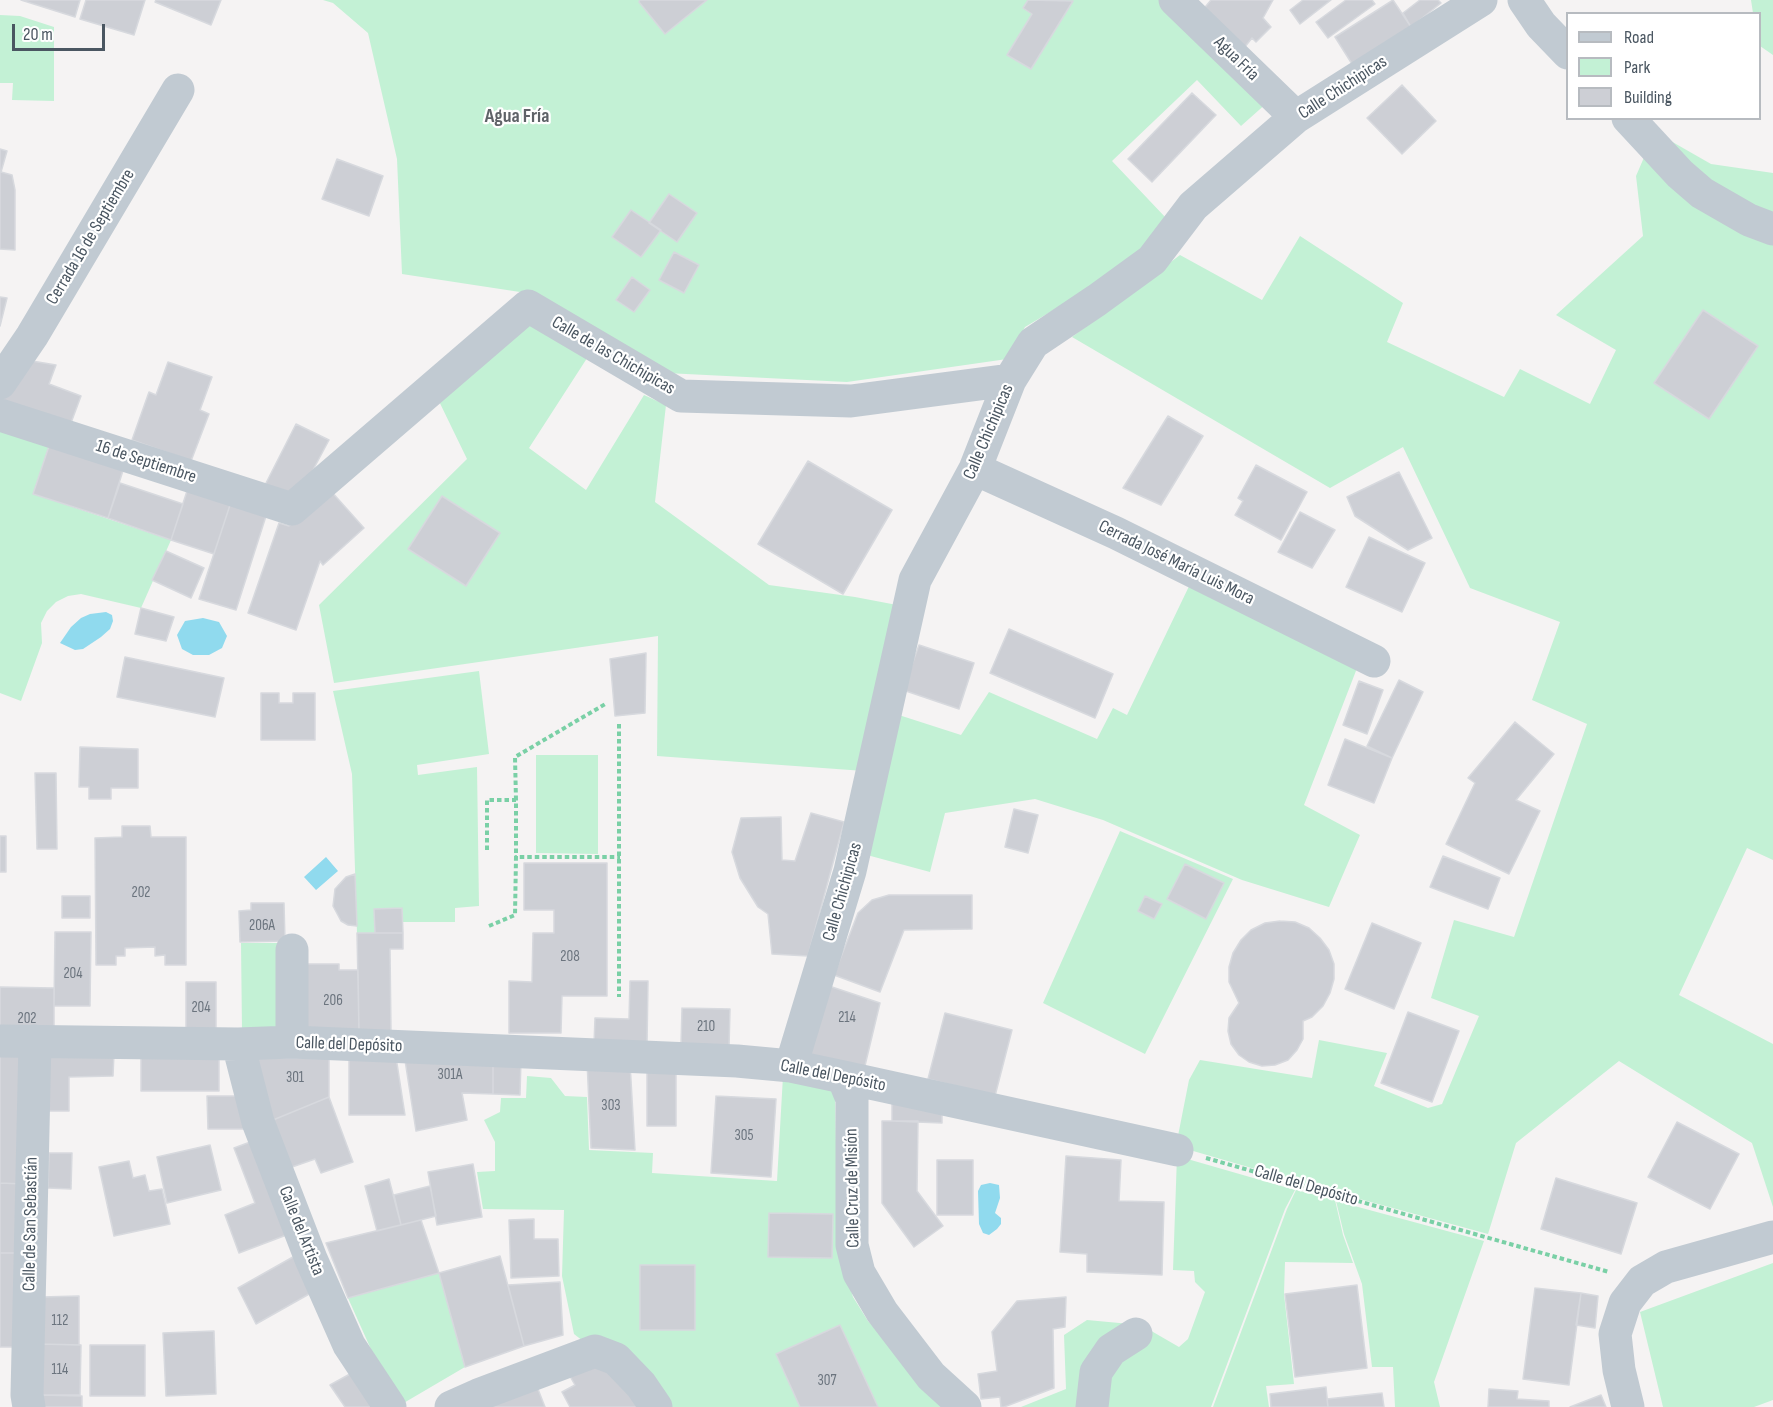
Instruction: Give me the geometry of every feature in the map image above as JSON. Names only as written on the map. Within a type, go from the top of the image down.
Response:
[{"type":"street","name":"Agua Fría","points":[[1175,0],[1296,117]]},
{"type":"street","name":"Calle Chichipicas","points":[[791,1066],[850,871],[915,580],[975,469],[1011,380],[1033,343],[1098,300],[1152,260],[1193,206],[1296,117],[1481,0]]},
{"type":"street","points":[[1524,0],[1541,25],[1566,51]]},
{"type":"street","name":"Cerrada 16 de Septiembre","points":[[0,383],[32,336],[178,90]]},
{"type":"street","points":[[1630,120],[1680,174],[1702,193],[1725,208],[1773,229]]},
{"type":"street","name":"Calle de las Chichipicas","points":[[292,509],[528,306],[681,396],[851,401],[1011,380]]},
{"type":"street","name":"16 de Septiembre","points":[[0,415],[292,509]]},
{"type":"street","name":"Cerrada José María Luis Mora","points":[[975,469],[1116,533],[1374,661]]},
{"type":"street","points":[[292,950],[292,1042]]},
{"type":"street","name":"Calle del Depósito","points":[[0,1041],[238,1044],[292,1042],[661,1057],[791,1066],[1177,1150]]},
{"type":"street","name":"Calle de San Sebastián","points":[[29,1407],[27,1395],[35,1041]]},
{"type":"street","name":"Calle del Artista","points":[[238,1044],[258,1122],[311,1259],[349,1345],[390,1407]]},
{"type":"street","name":"Calle Cruz de Misión","points":[[843,1077],[852,1099],[852,1245],[860,1273],[882,1312],[931,1376],[965,1407]]},
{"type":"street","points":[[1628,1407],[1619,1370],[1615,1334],[1625,1303],[1642,1281],[1666,1267],[1773,1237]]},
{"type":"street","points":[[1092,1407],[1096,1372],[1111,1350],[1136,1334]]},
{"type":"street","points":[[451,1407],[595,1351],[616,1359],[642,1385],[656,1407]]},
{"type":"path","points":[[489,927],[515,915],[515,757],[607,703]]},
{"type":"path","points":[[618,724],[620,998]]},
{"type":"path","points":[[487,850],[487,800],[516,800]]},
{"type":"path","points":[[516,857],[620,856]]},
{"type":"path","name":"Calle del Depósito","points":[[1177,1150],[1642,1281]]},
{"type":"green space","points":[[323,0],[1160,0],[1268,102],[1241,126],[1197,80],[1112,161],[1166,218],[1146,245],[1094,286],[1025,327],[1007,359],[847,382],[666,373],[520,292],[402,274],[397,159],[368,33],[333,3]]},
{"type":"green space","points":[[1751,0],[1773,0],[1773,55],[1761,47],[1761,12],[1753,12]]},
{"type":"green space","points":[[0,15],[20,16],[54,27],[54,101],[12,100],[13,83],[0,83]]},
{"type":"green space","points":[[1655,132],[1711,164],[1773,173],[1773,860],[1747,848],[1679,995],[1773,1044],[1773,1207],[1752,1143],[1619,1061],[1516,1143],[1488,1234],[1176,1146],[1189,1080],[1200,1060],[1312,1078],[1319,1040],[1387,1053],[1374,1086],[1428,1108],[1442,1104],[1479,1016],[1431,998],[1454,920],[1514,937],[1587,724],[1532,700],[1560,622],[1470,588],[1403,447],[1330,488],[1072,337],[1180,255],[1262,300],[1300,236],[1403,303],[1387,342],[1504,397],[1520,369],[1590,404],[1616,350],[1556,315],[1643,236],[1636,176]],"holes":[[[1758,346],[1709,419],[1654,383]]]},
{"type":"green space","points":[[525,315],[591,352],[529,448],[586,490],[644,395],[666,405],[655,502],[769,585],[897,605],[874,707],[961,735],[989,692],[1097,739],[1113,708],[1127,715],[1193,578],[1359,663],[1304,805],[1360,835],[1329,907],[1242,880],[1103,820],[1035,799],[945,813],[930,872],[867,855],[878,772],[657,756],[658,636],[334,683],[319,605],[467,459],[435,393]]},
{"type":"green space","points":[[0,425],[52,437],[34,494],[171,540],[141,608],[81,594],[68,596],[56,602],[47,611],[41,623],[42,643],[21,701],[0,693]]},
{"type":"green space","points":[[479,671],[489,754],[417,765],[418,775],[477,767],[479,906],[455,908],[455,922],[403,922],[402,909],[375,909],[375,933],[357,933],[352,774],[333,691]]},
{"type":"green space","points":[[536,755],[598,755],[598,854],[536,853]]},
{"type":"green space","points":[[1120,831],[1233,879],[1145,1054],[1043,1003]]},
{"type":"green space","points":[[241,943],[283,943],[283,1030],[242,1031]]},
{"type":"green space","points":[[527,1076],[551,1078],[565,1096],[587,1097],[589,1150],[653,1153],[652,1173],[777,1181],[783,1076],[835,1090],[838,1247],[853,1297],[868,1321],[946,1407],[639,1407],[606,1359],[574,1334],[562,1276],[564,1210],[483,1209],[477,1172],[495,1171],[495,1142],[484,1120],[500,1112],[501,1098],[526,1098]]},
{"type":"green space","points":[[1177,1156],[1295,1190],[1285,1209],[1211,1407],[1021,1407],[1066,1389],[1064,1335],[1087,1320],[1141,1325],[1179,1347],[1188,1339],[1205,1292],[1195,1282],[1194,1271],[1173,1270]]},
{"type":"green space","points":[[1296,1190],[1335,1200],[1343,1235],[1353,1263],[1285,1262],[1284,1294],[1294,1384],[1266,1386],[1269,1407],[1213,1407],[1287,1209]]},
{"type":"green space","points":[[1336,1201],[1484,1241],[1434,1382],[1440,1407],[1395,1407],[1393,1367],[1372,1367],[1362,1284],[1344,1234]]},
{"type":"green space","points":[[1773,1263],[1773,1400],[1754,1407],[1663,1407],[1640,1312]]},
{"type":"green space","points":[[439,1273],[465,1367],[402,1404],[387,1385],[348,1298]]},
{"type":"water","points":[[106,612],[112,615],[113,621],[110,629],[101,637],[83,649],[75,650],[60,643],[71,627],[81,618]]},
{"type":"water","points":[[203,618],[219,622],[227,636],[222,648],[209,655],[193,655],[182,649],[177,635],[185,621]]},
{"type":"water","points":[[326,857],[338,871],[316,890],[304,877]]},
{"type":"water","points":[[990,1183],[999,1185],[1000,1198],[995,1213],[1001,1218],[1001,1224],[989,1235],[983,1233],[979,1224],[978,1191],[981,1185]]},
{"type":"building","points":[[21,0],[80,0],[75,17]]},
{"type":"building","points":[[86,0],[145,0],[134,35],[80,19]]},
{"type":"building","points":[[156,0],[221,0],[211,25],[155,2]]},
{"type":"building","points":[[640,0],[707,0],[665,34],[639,2]]},
{"type":"building","points":[[1028,0],[1073,1],[1031,69],[1007,55],[1032,14],[1023,8]]},
{"type":"building","points":[[1211,0],[1273,0],[1263,18],[1271,27],[1256,42],[1252,38],[1244,48],[1201,12]]},
{"type":"building","points":[[1303,0],[1331,0],[1300,24],[1290,10]]},
{"type":"building","points":[[1346,0],[1372,0],[1375,4],[1328,38],[1316,22]]},
{"type":"building","points":[[1393,0],[1411,27],[1352,64],[1335,37]]},
{"type":"building","points":[[1420,0],[1438,0],[1441,3],[1411,27],[1403,13]]},
{"type":"building","points":[[1402,85],[1436,121],[1402,154],[1367,118]]},
{"type":"building","points":[[1192,93],[1216,115],[1152,182],[1128,159]]},
{"type":"building","points":[[0,149],[7,151],[1,172],[12,175],[15,190],[15,250],[0,249]]},
{"type":"building","points":[[337,159],[383,176],[369,216],[322,199]]},
{"type":"building","points":[[669,194],[697,213],[677,242],[649,223]]},
{"type":"building","points":[[631,210],[661,230],[641,257],[612,237]]},
{"type":"building","points":[[674,252],[699,265],[684,293],[659,280]]},
{"type":"building","points":[[632,277],[650,290],[634,312],[616,300]]},
{"type":"building","points":[[0,297],[7,298],[0,326]]},
{"type":"building","points":[[1703,310],[1758,346],[1709,419],[1654,383]]},
{"type":"building","points":[[26,360],[56,365],[49,384],[81,396],[68,431],[0,406],[0,395]]},
{"type":"building","points":[[168,362],[212,377],[200,410],[209,414],[191,461],[132,440],[149,392],[156,395]]},
{"type":"building","points":[[1168,416],[1203,436],[1161,505],[1123,488]]},
{"type":"building","points":[[296,424],[329,440],[297,500],[264,487]]},
{"type":"building","points":[[52,437],[126,461],[108,518],[33,494]]},
{"type":"building","points":[[808,461],[892,510],[843,594],[758,544]]},
{"type":"building","points":[[1256,465],[1307,492],[1281,540],[1235,515],[1243,501],[1238,498]]},
{"type":"building","points":[[1399,472],[1432,538],[1408,550],[1355,516],[1347,497]]},
{"type":"building","points":[[120,483],[183,504],[171,540],[108,518]]},
{"type":"building","points":[[188,488],[231,502],[214,554],[171,540]]},
{"type":"building","points":[[330,490],[364,528],[323,565],[320,561],[296,630],[248,613],[279,523],[289,526]]},
{"type":"building","points":[[442,496],[500,533],[466,586],[408,549]]},
{"type":"building","points":[[231,502],[267,513],[236,610],[199,599]]},
{"type":"building","points":[[1300,512],[1335,530],[1312,568],[1278,552]]},
{"type":"building","points":[[1369,537],[1425,563],[1402,612],[1346,587]]},
{"type":"building","points":[[166,551],[204,568],[191,598],[152,580]]},
{"type":"building","points":[[141,608],[174,617],[166,641],[135,634]]},
{"type":"building","points":[[1009,629],[1113,674],[1095,718],[990,673]]},
{"type":"building","points":[[919,645],[974,663],[959,709],[903,690]]},
{"type":"building","points":[[646,653],[645,713],[615,716],[610,659]]},
{"type":"building","points":[[125,657],[224,678],[215,717],[117,697]]},
{"type":"building","points":[[1399,680],[1423,692],[1392,758],[1367,746]]},
{"type":"building","points":[[1359,681],[1383,690],[1367,734],[1343,725]]},
{"type":"building","points":[[261,693],[279,693],[279,703],[293,703],[293,693],[315,693],[315,740],[261,740]]},
{"type":"building","points":[[1515,722],[1554,754],[1516,800],[1540,811],[1509,874],[1446,844],[1475,783],[1468,778]]},
{"type":"building","points":[[1345,739],[1392,758],[1374,803],[1328,785]]},
{"type":"building","points":[[80,747],[138,749],[138,788],[111,788],[111,799],[89,799],[89,787],[79,787]]},
{"type":"building","points":[[35,773],[56,773],[57,849],[37,849]]},
{"type":"building","points":[[1014,809],[1038,815],[1028,853],[1005,847]]},
{"type":"building","points":[[811,813],[844,822],[808,956],[772,954],[768,914],[758,907],[740,878],[732,852],[741,818],[781,817],[782,860],[795,861]]},
{"type":"building","points":[[122,826],[150,826],[151,837],[186,837],[186,965],[165,965],[165,955],[155,956],[155,947],[125,948],[125,956],[116,956],[116,965],[96,965],[95,838],[122,837]]},
{"type":"building","points":[[0,836],[6,836],[6,872],[0,872]]},
{"type":"building","points":[[1443,856],[1500,878],[1488,909],[1430,887]]},
{"type":"building","points":[[524,863],[607,863],[607,996],[562,996],[561,1033],[509,1033],[509,981],[532,982],[533,933],[554,933],[554,910],[524,910]]},
{"type":"building","points":[[1185,864],[1224,883],[1206,919],[1167,899]]},
{"type":"building","points":[[355,874],[357,926],[341,921],[333,906],[335,889],[346,877]]},
{"type":"building","points":[[889,895],[972,895],[972,929],[904,930],[880,992],[834,975],[858,913],[872,900]]},
{"type":"building","points":[[62,896],[90,896],[90,918],[62,918]]},
{"type":"building","points":[[1145,896],[1162,904],[1154,919],[1138,911]]},
{"type":"building","points":[[251,903],[284,903],[285,941],[240,942],[239,911],[251,910]]},
{"type":"building","points":[[402,908],[403,933],[375,933],[374,909]]},
{"type":"building","points":[[1295,922],[1309,928],[1320,938],[1329,950],[1334,964],[1334,979],[1323,1006],[1312,1017],[1303,1021],[1303,1039],[1297,1050],[1288,1060],[1275,1065],[1262,1066],[1249,1062],[1239,1055],[1231,1044],[1228,1031],[1229,1018],[1239,1003],[1229,982],[1229,967],[1233,953],[1251,930],[1265,923]]},
{"type":"building","points":[[1372,923],[1421,943],[1394,1009],[1345,989]]},
{"type":"building","points":[[55,932],[91,932],[90,1006],[54,1006]]},
{"type":"building","points":[[357,933],[403,933],[403,949],[390,949],[391,1032],[359,1031]]},
{"type":"building","points":[[307,964],[339,964],[339,970],[358,970],[359,1031],[307,1031]]},
{"type":"building","points":[[630,981],[648,981],[647,1045],[594,1044],[595,1018],[629,1019]]},
{"type":"building","points":[[186,982],[216,982],[216,1034],[186,1034]]},
{"type":"building","points":[[829,986],[880,1003],[863,1074],[805,1064]]},
{"type":"building","points":[[0,987],[54,988],[54,1034],[0,1033]]},
{"type":"building","points":[[682,1008],[730,1009],[729,1048],[681,1045]]},
{"type":"building","points":[[1408,1012],[1459,1031],[1432,1102],[1381,1083]]},
{"type":"building","points":[[945,1013],[1012,1030],[995,1096],[928,1079]]},
{"type":"building","points":[[0,1048],[26,1048],[23,1184],[0,1183]]},
{"type":"building","points":[[114,1053],[113,1076],[69,1077],[69,1111],[49,1111],[49,1054]]},
{"type":"building","points":[[141,1053],[219,1053],[219,1091],[141,1091]]},
{"type":"building","points":[[404,1054],[493,1058],[493,1094],[462,1093],[467,1120],[416,1131]]},
{"type":"building","points":[[349,1057],[396,1057],[405,1115],[349,1115]]},
{"type":"building","points":[[254,1058],[329,1058],[329,1097],[273,1120]]},
{"type":"building","points":[[493,1058],[521,1059],[520,1095],[493,1094]]},
{"type":"building","points":[[587,1061],[630,1063],[635,1150],[591,1148]]},
{"type":"building","points":[[647,1065],[676,1066],[676,1126],[647,1126]]},
{"type":"building","points":[[207,1096],[244,1096],[245,1129],[208,1129]]},
{"type":"building","points":[[716,1096],[776,1099],[771,1177],[711,1173]]},
{"type":"building","points":[[329,1097],[353,1162],[321,1173],[315,1159],[292,1167],[273,1120]]},
{"type":"building","points":[[892,1097],[942,1104],[942,1123],[892,1121]]},
{"type":"building","points":[[882,1121],[918,1121],[917,1191],[943,1226],[914,1247],[882,1203]]},
{"type":"building","points":[[1677,1122],[1739,1154],[1710,1209],[1648,1177]]},
{"type":"building","points":[[261,1138],[297,1231],[239,1253],[225,1215],[255,1203],[234,1148]]},
{"type":"building","points":[[210,1145],[221,1190],[167,1203],[157,1157]]},
{"type":"building","points":[[49,1153],[72,1153],[71,1189],[48,1188]]},
{"type":"building","points":[[1066,1156],[1121,1160],[1119,1201],[1164,1202],[1162,1275],[1087,1272],[1087,1254],[1060,1252]]},
{"type":"building","points":[[937,1160],[973,1160],[973,1215],[937,1215]]},
{"type":"building","points":[[129,1161],[133,1178],[145,1175],[149,1191],[162,1189],[170,1224],[114,1236],[99,1167]]},
{"type":"building","points":[[473,1164],[482,1217],[437,1225],[428,1172]]},
{"type":"building","points":[[1556,1178],[1637,1203],[1621,1254],[1541,1229]]},
{"type":"building","points":[[389,1179],[401,1225],[377,1231],[365,1186]]},
{"type":"building","points":[[0,1183],[23,1184],[25,1253],[0,1253]]},
{"type":"building","points":[[430,1186],[436,1216],[401,1225],[394,1195]]},
{"type":"building","points":[[769,1213],[833,1214],[832,1258],[768,1257]]},
{"type":"building","points":[[534,1219],[534,1239],[558,1239],[559,1276],[511,1278],[509,1220]]},
{"type":"building","points":[[421,1220],[439,1273],[348,1298],[326,1243]]},
{"type":"building","points":[[0,1253],[25,1253],[13,1347],[0,1347]]},
{"type":"building","points":[[300,1253],[318,1289],[256,1324],[238,1288]]},
{"type":"building","points":[[500,1256],[524,1346],[465,1367],[439,1273]]},
{"type":"building","points":[[640,1265],[695,1265],[695,1330],[640,1330]]},
{"type":"building","points":[[560,1282],[563,1335],[524,1346],[508,1285]]},
{"type":"building","points":[[1357,1285],[1367,1368],[1295,1377],[1285,1294]]},
{"type":"building","points":[[1535,1288],[1581,1293],[1569,1385],[1523,1379]]},
{"type":"building","points":[[1581,1293],[1598,1296],[1595,1328],[1576,1325]]},
{"type":"building","points":[[79,1296],[79,1345],[41,1344],[41,1297]]},
{"type":"building","points":[[1066,1297],[1065,1327],[1053,1329],[1054,1388],[1004,1407],[1001,1407],[1000,1397],[981,1399],[978,1374],[997,1371],[992,1332],[1017,1301]]},
{"type":"building","points":[[840,1325],[878,1407],[800,1407],[776,1354]]},
{"type":"building","points":[[214,1331],[216,1394],[166,1396],[163,1333]]},
{"type":"building","points":[[41,1344],[81,1345],[80,1395],[40,1395]]},
{"type":"building","points":[[90,1345],[145,1345],[145,1396],[90,1396]]},
{"type":"building","points":[[606,1359],[639,1407],[570,1407],[562,1392],[575,1385],[567,1371]]},
{"type":"building","points":[[359,1369],[381,1407],[345,1407],[330,1385]]},
{"type":"building","points":[[536,1384],[545,1407],[491,1407]]},
{"type":"building","points":[[1326,1387],[1328,1407],[1271,1407],[1270,1394]]},
{"type":"building","points":[[1489,1389],[1518,1391],[1517,1399],[1549,1401],[1549,1407],[1488,1407]]},
{"type":"building","points":[[1382,1393],[1384,1407],[1328,1407],[1327,1399]]},
{"type":"building","points":[[40,1395],[82,1396],[82,1407],[40,1407]]},
{"type":"building","points":[[1601,1395],[1606,1407],[1570,1407]]},
{"type":"district","name":"Agua Fría","points":[[517,117]]}]
